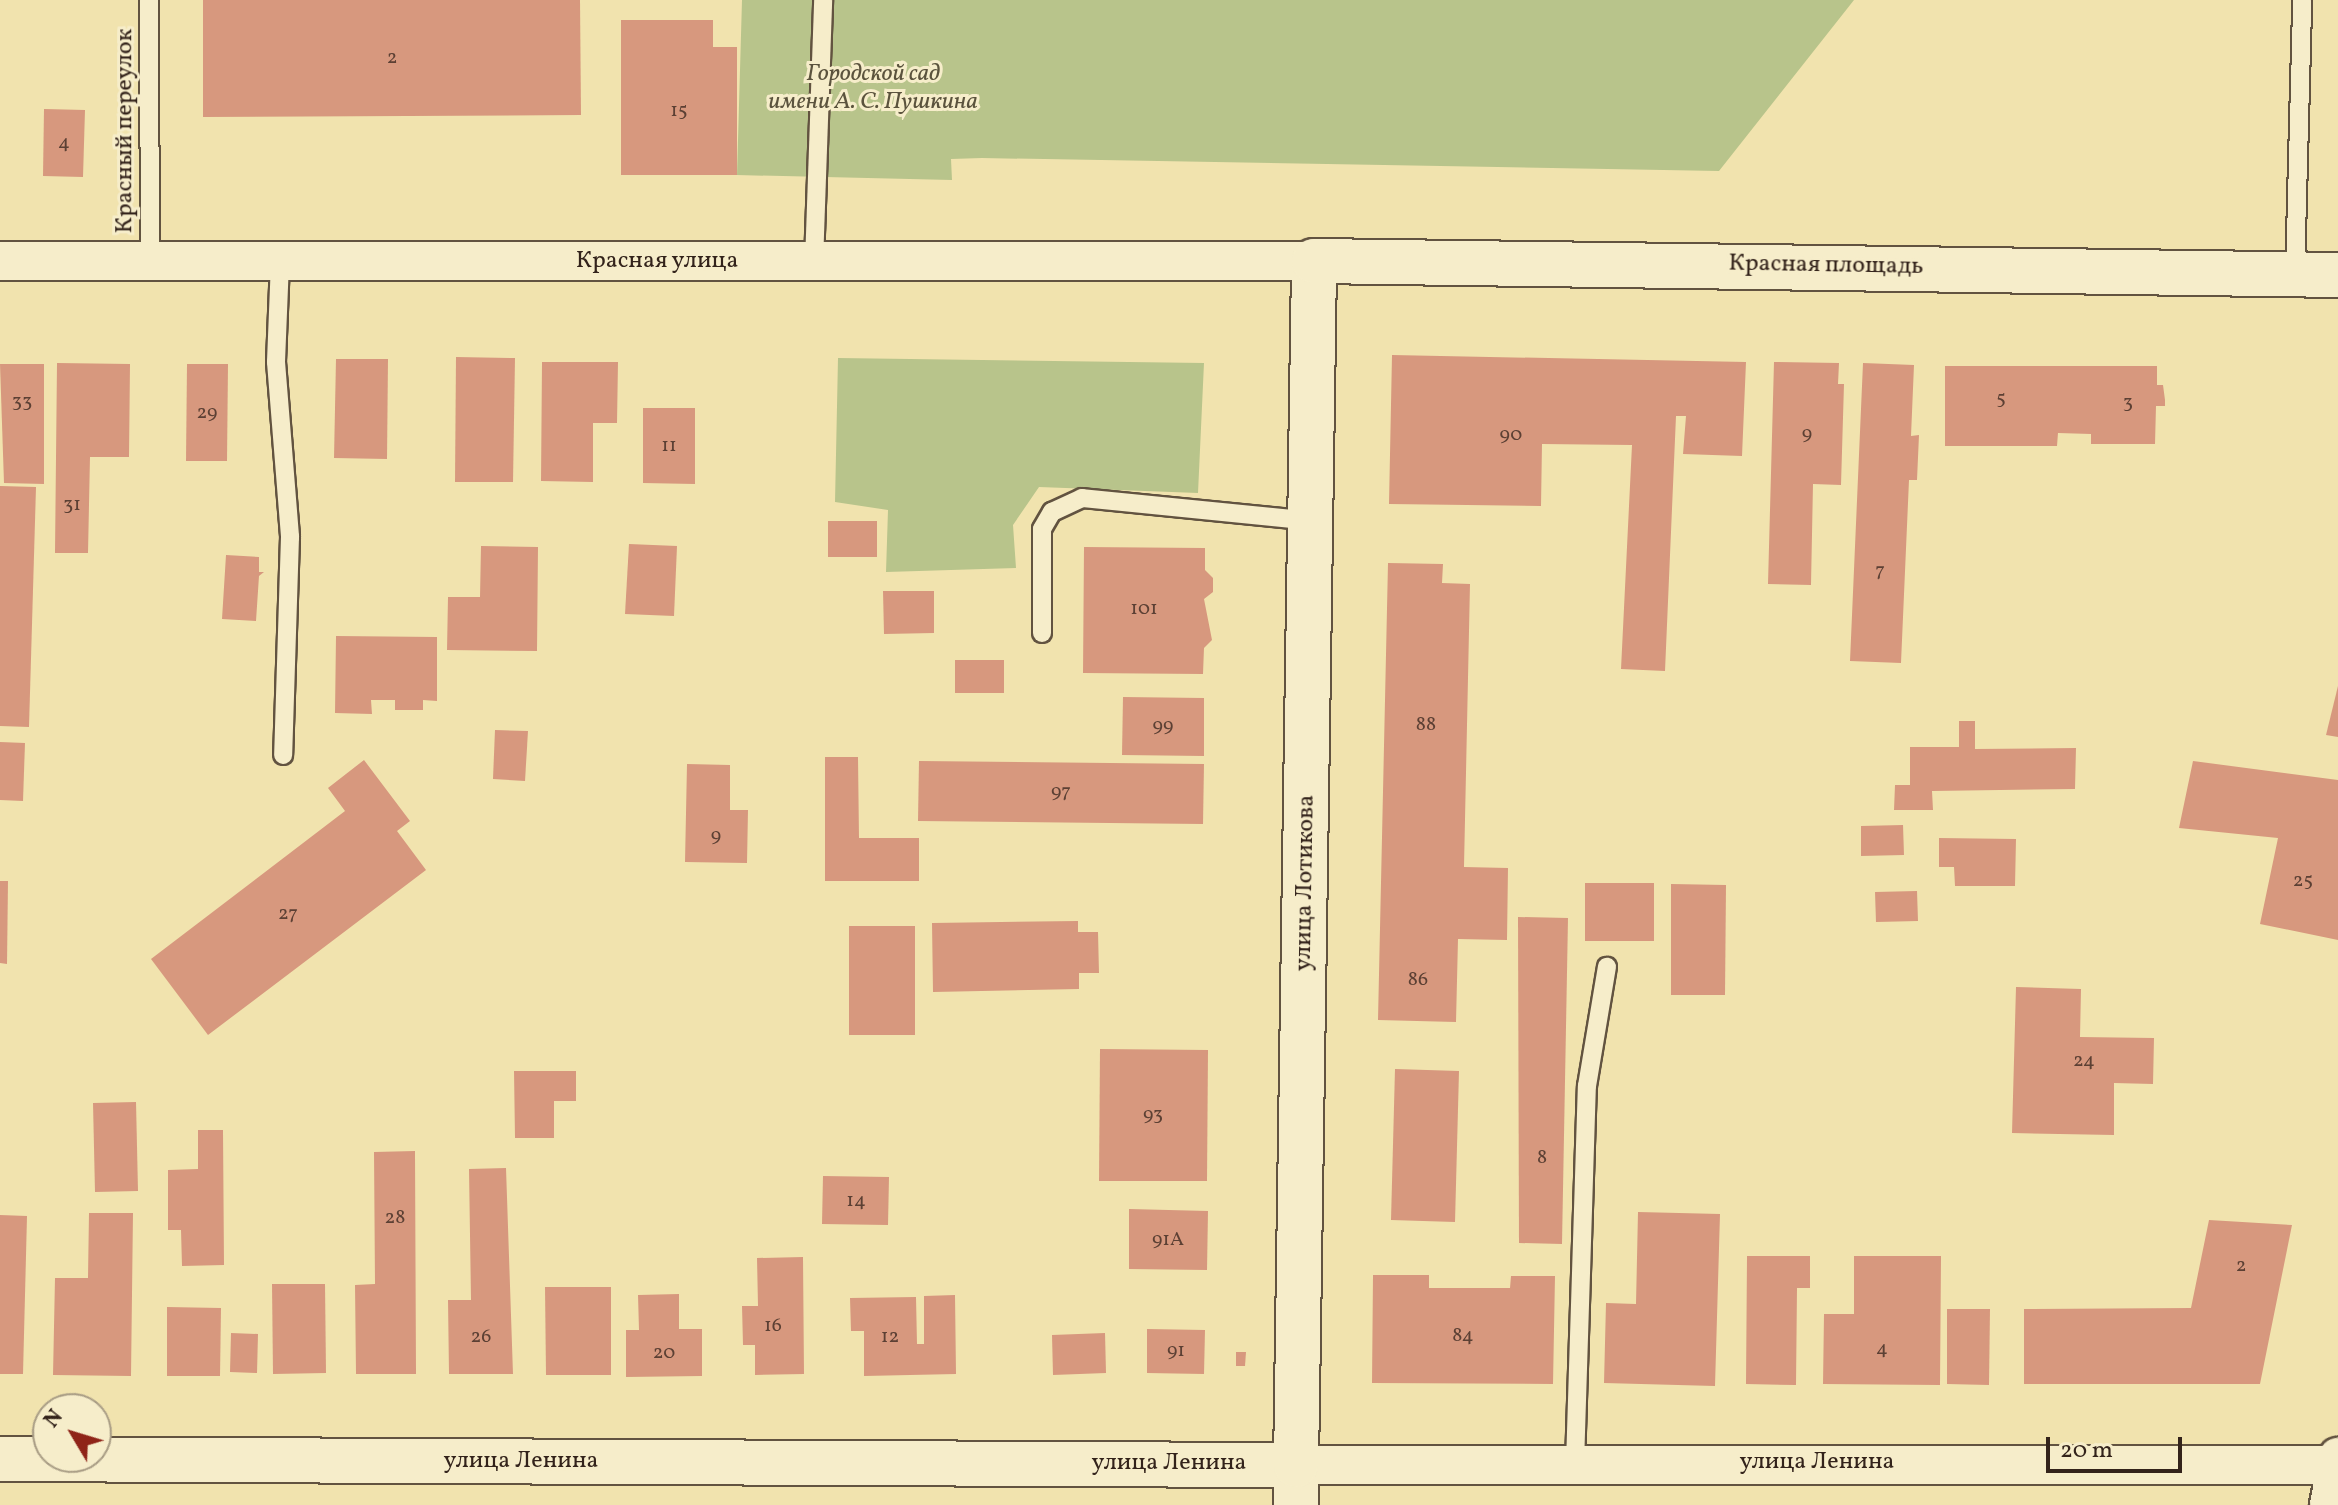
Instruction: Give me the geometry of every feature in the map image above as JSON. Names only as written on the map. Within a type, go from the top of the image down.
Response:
[{"type":"main road","name":"Красная площадь","points":[[1314,261],[2338,275]]},
{"type":"main road","name":"улица Лотикова","points":[[1296,1485],[1314,261]]},
{"type":"main road","name":"улица Ленина","points":[[0,1459],[1296,1485]]},
{"type":"street","name":"Красная улица","points":[[0,261],[1314,261]]},
{"type":"street","points":[[2329,1505],[2338,1457]]},
{"type":"street","name":"улица Ленина","points":[[1296,1485],[1575,1464],[2337,1465]]},
{"type":"lane","name":"Красный переулок","points":[[149,0],[150,262]]},
{"type":"lane","points":[[814,263],[823,0]]},
{"type":"lane","points":[[2295,275],[2302,0]]},
{"type":"lane","points":[[280,262],[276,362],[290,537],[283,755]]},
{"type":"lane","points":[[1042,633],[1042,529],[1052,512],[1082,498],[1311,521]]},
{"type":"lane","points":[[1575,1464],[1587,1086],[1607,967]]},
{"type":"green space","name":"Городской сад имени А. С. Пушкина","points":[[742,0],[1854,0],[1719,171],[982,158],[951,159],[952,180],[737,175]]},
{"type":"green space","points":[[838,358],[1204,363],[1198,493],[1039,487],[1013,525],[1016,568],[886,572],[888,510],[835,502]]},
{"type":"building","points":[[203,0],[580,0],[581,115],[203,117]]},
{"type":"building","points":[[621,20],[713,20],[713,47],[737,47],[737,175],[621,175]]},
{"type":"building","points":[[44,109],[85,110],[83,177],[43,176]]},
{"type":"building","points":[[1392,355],[1746,362],[1742,456],[1683,454],[1686,416],[1676,416],[1665,671],[1621,669],[1632,445],[1542,444],[1541,506],[1389,504]]},
{"type":"building","points":[[456,357],[515,358],[513,482],[455,482]]},
{"type":"building","points":[[336,359],[388,359],[387,459],[334,458]]},
{"type":"building","points":[[542,362],[618,362],[617,423],[593,423],[593,482],[541,481]]},
{"type":"building","points":[[1774,362],[1839,363],[1838,384],[1844,384],[1841,485],[1813,484],[1811,585],[1768,584]]},
{"type":"building","points":[[57,363],[130,364],[129,457],[90,457],[88,553],[55,553]]},
{"type":"building","points":[[1863,363],[1914,365],[1911,436],[1919,435],[1917,480],[1909,480],[1901,663],[1850,661]]},
{"type":"building","points":[[0,364],[44,364],[44,484],[4,483]]},
{"type":"building","points":[[187,364],[228,364],[227,461],[186,461]]},
{"type":"building","points":[[1945,366],[2157,366],[2157,385],[2163,385],[2165,406],[2156,406],[2155,444],[2091,444],[2091,434],[2058,433],[2057,446],[1945,446]]},
{"type":"building","points":[[643,408],[695,408],[695,484],[643,483]]},
{"type":"building","points":[[0,486],[36,487],[29,727],[0,726]]},
{"type":"building","points":[[828,521],[877,521],[877,557],[828,557]]},
{"type":"building","points":[[629,544],[677,546],[674,616],[625,614]]},
{"type":"building","points":[[481,546],[538,547],[537,651],[447,650],[448,597],[480,597]]},
{"type":"building","points":[[1084,547],[1205,548],[1205,570],[1213,578],[1213,592],[1204,599],[1212,640],[1204,648],[1203,674],[1083,673]]},
{"type":"building","points":[[226,555],[259,557],[259,572],[264,572],[259,576],[256,621],[222,619]]},
{"type":"building","points":[[1388,563],[1443,564],[1442,583],[1470,584],[1464,867],[1508,868],[1507,940],[1458,939],[1456,1022],[1378,1020]]},
{"type":"building","points":[[883,591],[934,591],[934,633],[884,634]]},
{"type":"building","points":[[336,636],[437,637],[437,701],[423,700],[423,710],[395,710],[395,700],[371,700],[372,714],[335,713]]},
{"type":"building","points":[[955,660],[1004,660],[1004,693],[955,693]]},
{"type":"building","points":[[2338,686],[2338,737],[2326,735]]},
{"type":"building","points":[[1123,697],[1204,698],[1204,756],[1122,755]]},
{"type":"building","points":[[1959,721],[1975,721],[1975,749],[2076,748],[2075,789],[1932,791],[1933,810],[1894,810],[1895,785],[1910,785],[1910,747],[1959,747]]},
{"type":"building","points":[[495,730],[528,731],[525,781],[493,779]]},
{"type":"building","points":[[0,742],[25,743],[23,801],[0,800]]},
{"type":"building","points":[[825,757],[858,757],[859,838],[919,838],[919,881],[825,881]]},
{"type":"building","points":[[364,760],[410,821],[397,831],[426,870],[208,1035],[151,959],[345,811],[328,788]]},
{"type":"building","points":[[919,761],[1204,764],[1203,824],[918,821]]},
{"type":"building","points":[[2193,761],[2338,780],[2338,940],[2260,924],[2278,838],[2179,828]]},
{"type":"building","points":[[687,764],[730,765],[730,810],[748,810],[747,863],[685,862]]},
{"type":"building","points":[[1903,825],[1904,855],[1861,856],[1861,826]]},
{"type":"building","points":[[1939,838],[2016,839],[2015,886],[1955,886],[1954,867],[1939,867]]},
{"type":"building","points":[[0,881],[8,881],[7,964],[0,963]]},
{"type":"building","points":[[1585,883],[1654,883],[1654,941],[1585,941]]},
{"type":"building","points":[[1671,884],[1726,885],[1725,995],[1671,995]]},
{"type":"building","points":[[1917,891],[1918,921],[1876,922],[1875,892]]},
{"type":"building","points":[[1518,917],[1568,918],[1562,1244],[1519,1243]]},
{"type":"building","points":[[1078,921],[1078,932],[1098,932],[1099,973],[1079,973],[1079,989],[933,992],[932,923]]},
{"type":"building","points":[[849,926],[915,926],[915,1035],[849,1035]]},
{"type":"building","points":[[2016,987],[2081,989],[2080,1037],[2154,1038],[2153,1084],[2114,1083],[2114,1135],[2012,1133]]},
{"type":"building","points":[[1100,1049],[1208,1050],[1207,1181],[1099,1181]]},
{"type":"building","points":[[1395,1069],[1459,1071],[1455,1222],[1391,1220]]},
{"type":"building","points":[[514,1071],[576,1071],[576,1101],[554,1101],[554,1138],[515,1138]]},
{"type":"building","points":[[136,1102],[138,1191],[95,1192],[93,1103]]},
{"type":"building","points":[[198,1130],[223,1130],[224,1265],[182,1266],[181,1230],[168,1230],[168,1170],[198,1169]]},
{"type":"building","points":[[415,1151],[416,1374],[356,1374],[355,1285],[375,1284],[374,1152]]},
{"type":"building","points":[[506,1168],[513,1374],[449,1374],[448,1300],[471,1300],[469,1169]]},
{"type":"building","points":[[823,1176],[889,1177],[888,1225],[822,1224]]},
{"type":"building","points":[[1129,1209],[1208,1211],[1207,1270],[1129,1269]]},
{"type":"building","points":[[1638,1212],[1720,1214],[1715,1386],[1604,1383],[1606,1303],[1636,1304]]},
{"type":"building","points":[[89,1213],[133,1213],[131,1376],[53,1375],[55,1278],[88,1278]]},
{"type":"building","points":[[0,1215],[27,1216],[23,1374],[0,1374]]},
{"type":"building","points":[[2209,1220],[2292,1225],[2260,1384],[2024,1384],[2024,1309],[2191,1308]]},
{"type":"building","points":[[1747,1256],[1810,1256],[1810,1288],[1797,1288],[1796,1385],[1746,1384]]},
{"type":"building","points":[[1854,1256],[1941,1256],[1940,1385],[1823,1384],[1824,1314],[1854,1314]]},
{"type":"building","points":[[803,1257],[804,1374],[755,1375],[755,1345],[743,1345],[742,1306],[758,1306],[757,1258]]},
{"type":"building","points":[[1373,1275],[1429,1275],[1429,1288],[1510,1288],[1511,1276],[1555,1276],[1553,1384],[1372,1383]]},
{"type":"building","points":[[272,1284],[325,1284],[326,1373],[273,1374]]},
{"type":"building","points":[[545,1287],[611,1287],[611,1375],[546,1375]]},
{"type":"building","points":[[679,1294],[679,1329],[702,1329],[702,1376],[626,1377],[626,1330],[639,1330],[638,1295]]},
{"type":"building","points":[[955,1295],[956,1374],[864,1376],[864,1331],[851,1331],[850,1298],[916,1297],[917,1344],[924,1344],[924,1296]]},
{"type":"building","points":[[167,1307],[221,1308],[220,1376],[167,1376]]},
{"type":"building","points":[[1947,1309],[1990,1309],[1989,1385],[1947,1384]]},
{"type":"building","points":[[1147,1329],[1205,1330],[1204,1374],[1147,1373]]},
{"type":"building","points":[[231,1333],[258,1334],[257,1373],[230,1372]]},
{"type":"building","points":[[1105,1333],[1106,1373],[1053,1375],[1052,1335]]},
{"type":"building","points":[[1236,1352],[1246,1352],[1245,1366],[1236,1366]]}]
